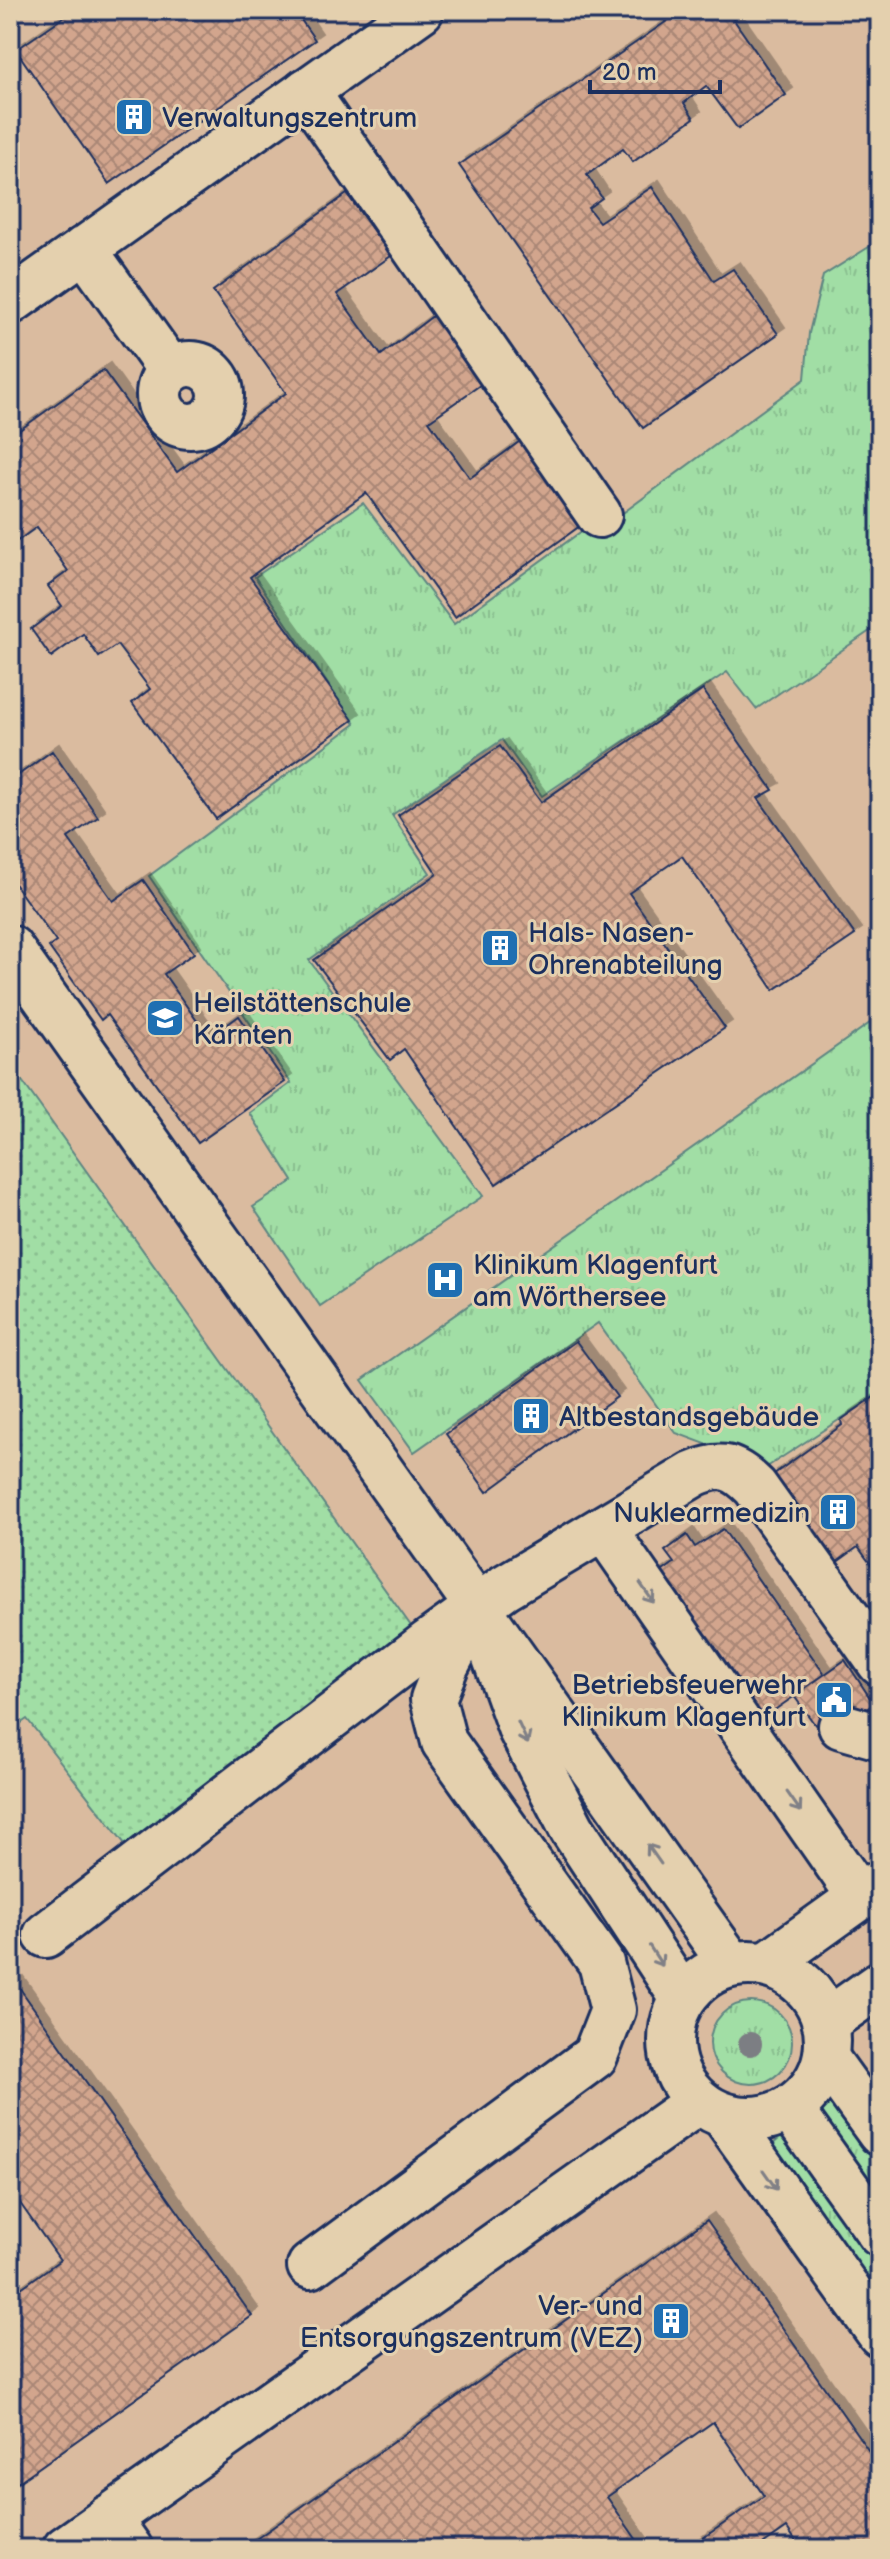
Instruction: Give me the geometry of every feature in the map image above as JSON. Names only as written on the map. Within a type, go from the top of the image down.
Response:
[{"type":"lane","points":[[10,302],[421,10]]},
{"type":"lane","points":[[306,91],[599,515]]},
{"type":"lane","points":[[84,249],[171,371]]},
{"type":"lane","points":[[10,948],[24,997],[477,1608],[749,1964],[794,1976],[814,1996],[826,2040],[880,2133]]},
{"type":"lane","points":[[46,1935],[505,1587],[694,1474],[711,1467],[726,1467],[743,1475],[755,1487],[880,1663]]},
{"type":"lane","points":[[604,1529],[870,1890],[749,1964],[703,1976],[682,1997],[670,2035],[674,2069],[712,2110],[880,2334]]},
{"type":"lane","points":[[477,1608],[521,1730],[565,1815],[682,1997]]},
{"type":"lane","points":[[310,2266],[595,2056],[613,2010],[601,1963],[444,1742],[433,1699],[446,1666],[477,1608]]},
{"type":"lane","points":[[65,2549],[119,2534],[712,2110],[761,2119],[790,2108],[814,2086],[826,2040],[880,1984]]},
{"type":"lane","points":[[790,2108],[880,2234]]},
{"type":"shaded area","name":"Klinikum Klagenfurt am Wörthersee","points":[[10,10],[880,10],[880,2549],[10,2549]]},
{"type":"green space","points":[[880,240],[880,624],[756,709],[727,672],[542,796],[502,740],[392,815],[430,873],[309,960],[483,1196],[320,1306],[253,1207],[293,1181],[250,1113],[291,1083],[149,876],[355,724],[255,577],[363,503],[454,624],[586,528],[620,515],[805,379],[809,333],[823,276]]},
{"type":"green space","points":[[880,1016],[880,1393],[767,1467],[676,1433],[598,1323],[414,1452],[362,1380]]},
{"type":"green space","points":[[10,1064],[416,1633],[129,1849],[27,1719],[10,1731]]},
{"type":"green space","points":[[751,2002],[767,2005],[780,2014],[789,2027],[792,2043],[789,2059],[780,2072],[767,2081],[751,2084],[735,2081],[722,2072],[713,2059],[710,2043],[713,2027],[722,2014],[735,2005]]},
{"type":"green space","points":[[826,2104],[839,2104],[880,2162],[880,2215],[818,2111]]},
{"type":"green space","points":[[780,2138],[793,2139],[880,2261],[880,2314],[772,2145]]},
{"type":"building","name":"Verwaltungszentrum","points":[[61,10],[294,10],[315,40],[109,184],[16,50],[65,16]]},
{"type":"building","points":[[683,10],[727,10],[786,95],[738,129],[706,86],[684,103],[694,118],[633,162],[623,149],[587,175],[602,198],[588,208],[599,222],[652,187],[714,281],[733,269],[778,334],[643,428],[459,165]]},
{"type":"building","points":[[347,194],[391,256],[337,294],[381,355],[434,315],[483,383],[429,421],[470,478],[523,439],[584,523],[455,617],[366,493],[250,577],[353,720],[216,819],[132,703],[150,689],[117,645],[99,657],[83,634],[51,657],[31,629],[62,606],[48,586],[68,571],[37,527],[16,542],[10,533],[10,437],[103,370],[177,472],[286,393],[213,291]]},
{"type":"building","name":"Hals- Nasen- Ohrenabteilung","points":[[703,690],[773,790],[758,798],[855,935],[774,990],[682,856],[656,874],[629,893],[725,1028],[496,1184],[404,1049],[390,1060],[314,960],[437,874],[398,815],[500,746],[541,802]]},
{"type":"building","points":[[52,751],[98,817],[68,838],[113,901],[143,880],[194,953],[164,974],[209,1038],[239,1016],[285,1082],[198,1143],[107,1015],[101,1020],[49,947],[56,942],[10,878],[10,781]]},
{"type":"building","name":"Altbestandsgebäude","points":[[576,1341],[617,1397],[487,1492],[446,1434]]},
{"type":"building","name":"Nuklearmedizin","points":[[880,1393],[880,1577],[858,1547],[833,1565],[770,1477]]},
{"type":"building","points":[[723,1529],[825,1675],[753,1725],[642,1586],[674,1563],[665,1551],[687,1535],[695,1547]]},
{"type":"building","name":"Betriebsfeuerwehr Klinikum Klagenfurt","points":[[845,1660],[874,1704],[824,1737],[794,1696]]},
{"type":"building","points":[[16,1983],[252,2316],[10,2488],[10,2296],[60,2260],[10,2189],[10,1988]]},
{"type":"building","name":"Ver- und Entsorgungszentrum (VEZ)","points":[[707,2220],[880,2467],[880,2549],[801,2549],[787,2528],[757,2549],[687,2549],[764,2496],[713,2422],[607,2497],[643,2549],[242,2549]]},
{"type":"place","name":"Verwaltungszentrum","points":[[134,117]]},
{"type":"place","name":"Hals- Nasen- Ohrenabteilung","points":[[500,948]]},
{"type":"place","name":"Heilstättenschule Kärnten","points":[[165,1018]]},
{"type":"place","name":"Klinikum Klagenfurt am Wörthersee","points":[[445,1280]]},
{"type":"place","name":"Altbestandsgebäude","points":[[531,1416]]},
{"type":"place","name":"Nuklearmedizin","points":[[838,1512]]},
{"type":"place","name":"Betriebsfeuerwehr Klinikum Klagenfurt","points":[[834,1700]]},
{"type":"place","name":"Ver- und Entsorgungszentrum (VEZ)","points":[[671,2321]]}]
